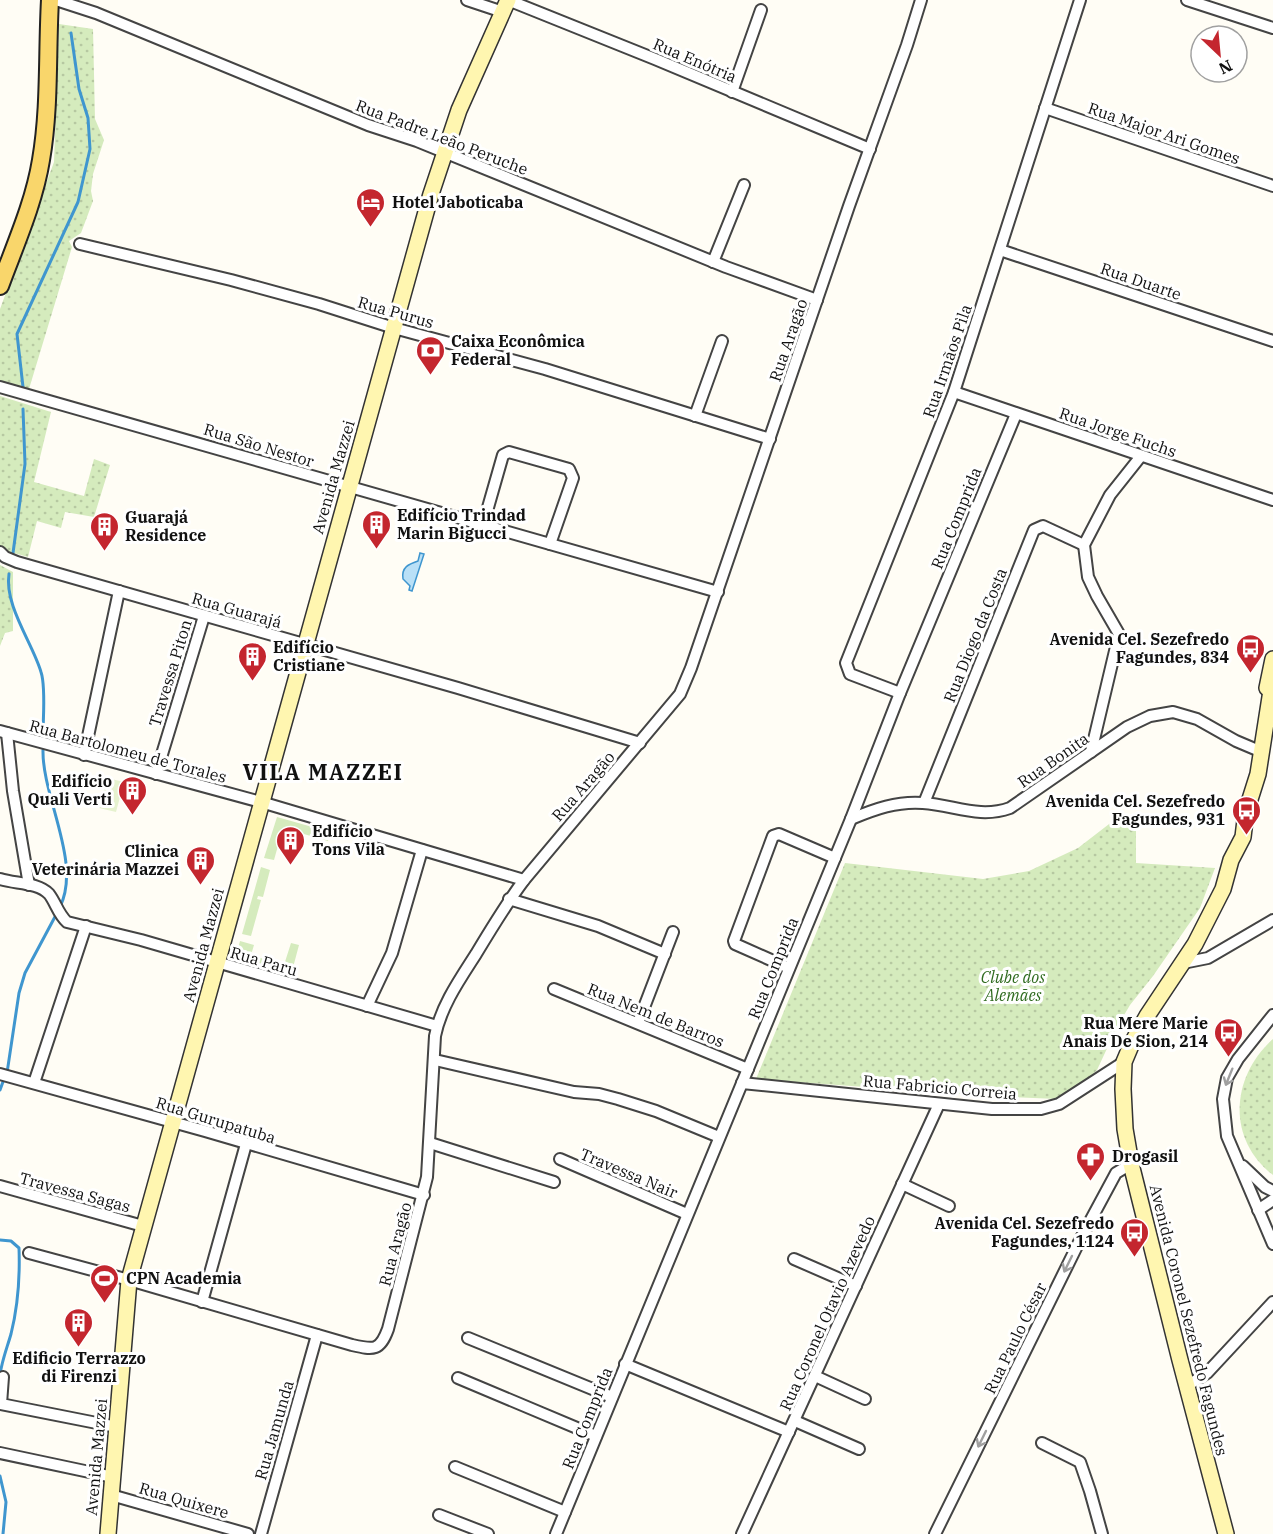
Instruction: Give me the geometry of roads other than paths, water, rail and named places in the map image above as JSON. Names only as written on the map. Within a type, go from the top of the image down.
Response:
[{"type":"main road","points":[[0,286],[34,192],[41,160],[50,0]]},
{"type":"street","name":"Rua Padre Leão Peruche","points":[[56,0],[96,13],[368,125],[417,141],[713,262],[817,300]]},
{"type":"street","points":[[96,13],[97,0]]},
{"type":"street","name":"Rua Enótria","points":[[467,0],[506,4],[656,59],[870,149]]},
{"type":"street","name":"Rua Aragão","points":[[129,1280],[365,1348],[380,1345],[388,1329],[423,1195],[430,1143],[438,1019],[509,899],[680,694],[718,592],[921,0]]},
{"type":"street","points":[[1187,0],[1273,28]]},
{"type":"street","name":"Rua Irmãos Pìla","points":[[900,693],[850,674],[846,663],[954,392],[1045,108],[1076,1]]},
{"type":"street","name":"Avenida Mazzei","points":[[108,1534],[129,1280],[143,1226],[304,645],[444,153],[459,110],[506,4]]},
{"type":"street","points":[[732,92],[761,10]]},
{"type":"street","name":"Rua Major Ari Gomes","points":[[1045,108],[1273,186]]},
{"type":"street","points":[[713,262],[744,185]]},
{"type":"street","name":"Rua Purus","points":[[80,244],[231,280],[319,304],[394,328],[545,369],[770,439]]},
{"type":"street","name":"Rua Duarte","points":[[1000,250],[1273,340]]},
{"type":"street","points":[[695,416],[722,341]]},
{"type":"street","name":"Rua São Nestor","points":[[0,387],[718,592]]},
{"type":"street","name":"Rua Jorge Fuchs","points":[[954,392],[1273,500]]},
{"type":"street","name":"Rua Comprida","points":[[556,1534],[1016,414]]},
{"type":"street","points":[[483,525],[503,454],[509,452],[569,469],[573,478],[550,544]]},
{"type":"street","points":[[1091,752],[1119,634],[1088,577],[1084,545],[1110,495],[1141,456]]},
{"type":"street","name":"Rua Diogo da Costa","points":[[924,803],[1034,530],[1043,526],[1084,545]]},
{"type":"street","name":"Rua Guarajá","points":[[0,552],[17,562],[640,743]]},
{"type":"street","points":[[84,755],[118,591]]},
{"type":"street","name":"Travessa Piton","points":[[156,774],[204,616]]},
{"type":"street","points":[[1258,751],[1273,659]]},
{"type":"street","points":[[1258,751],[1273,678]]},
{"type":"street","name":"Rua Bonita","points":[[851,819],[879,807],[901,803],[924,803],[972,812],[997,813],[1010,808],[1127,727],[1150,716],[1173,712],[1197,719],[1258,751]]},
{"type":"street","points":[[0,879],[29,885],[4,732]]},
{"type":"street","name":"Rua Bartolomeu de Torales","points":[[4,732],[261,802],[524,880]]},
{"type":"street","name":"Avenida Coronel Sezefredo Fagundes","points":[[1226,1534],[1131,1164],[1125,1129],[1124,1062],[1147,1016],[1183,963],[1223,889],[1231,860],[1243,837],[1250,767],[1258,751]]},
{"type":"street","points":[[789,968],[735,944],[734,941],[773,836],[779,834],[835,858]]},
{"type":"street","points":[[367,1006],[392,953],[422,850]]},
{"type":"street","name":"Rua Paru","points":[[29,885],[48,892],[67,922],[437,1026]]},
{"type":"street","points":[[509,899],[598,926],[665,954]]},
{"type":"street","points":[[1183,963],[1208,958],[1273,920]]},
{"type":"street","points":[[34,1083],[86,926]]},
{"type":"street","points":[[638,1023],[673,932]]},
{"type":"street","name":"Rua Nem de Barros","points":[[554,989],[748,1069]]},
{"type":"street","points":[[1273,1015],[1238,1059],[1227,1078],[1223,1099],[1227,1136],[1273,1244]]},
{"type":"street","points":[[1262,1029],[1273,1023]]},
{"type":"street","points":[[435,1060],[574,1092],[599,1094],[635,1104],[719,1137]]},
{"type":"street","name":"Rua Fabricio Correia","points":[[742,1083],[939,1104],[1041,1109],[1059,1104],[1124,1062]]},
{"type":"street","name":"Rua Gurupatuba","points":[[5,1075],[423,1195]]},
{"type":"street","name":"Rua Coronel Otavio Azevedo","points":[[742,1534],[939,1104]]},
{"type":"street","points":[[430,1143],[554,1182]]},
{"type":"street","points":[[202,1302],[246,1144]]},
{"type":"street","name":"Travessa Nair","points":[[560,1159],[687,1214]]},
{"type":"street","points":[[1238,1162],[1265,1187],[1273,1191]]},
{"type":"street","name":"Rua Paulo César","points":[[935,1534],[1081,1238],[1116,1173],[1131,1164]]},
{"type":"street","points":[[902,1184],[949,1206]]},
{"type":"street","name":"Travessa Sagas","points":[[0,1186],[143,1226]]},
{"type":"street","points":[[1258,1210],[1273,1200]]},
{"type":"street","points":[[29,1253],[129,1280]]},
{"type":"street","points":[[794,1259],[856,1286]]},
{"type":"street","points":[[1187,1386],[1207,1373],[1273,1302]]},
{"type":"street","name":"Rua Jamunda","points":[[261,1534],[317,1335]]},
{"type":"street","points":[[468,1338],[612,1397]]},
{"type":"street","points":[[625,1364],[789,1432]]},
{"type":"street","points":[[815,1376],[865,1399]]},
{"type":"street","points":[[3,1377],[1,1404],[117,1427]]},
{"type":"street","points":[[458,1378],[596,1436]]},
{"type":"street","points":[[795,1421],[860,1449]]},
{"type":"street","points":[[1042,1443],[1080,1462],[1102,1534]]},
{"type":"street","points":[[0,1453],[113,1477]]},
{"type":"street","points":[[455,1467],[565,1512]]},
{"type":"street","name":"Rua Quixere","points":[[111,1495],[248,1534]]},
{"type":"street","points":[[439,1515],[488,1534]]},
{"type":"water","points":[[420,553],[424,554],[412,591],[403,579],[403,572],[409,565],[418,561]]},
{"type":"waterway","points":[[23,387],[17,334],[78,202],[90,149],[88,118],[79,89],[71,33]]},
{"type":"waterway","points":[[13,553],[25,464],[23,409]]},
{"type":"waterway","points":[[9,574],[9,586],[15,611],[43,678],[43,734]]},
{"type":"waterway","points":[[43,750],[48,788],[64,850],[66,889],[60,907]]},
{"type":"waterway","points":[[7,1073],[19,993],[25,973],[57,913]]},
{"type":"waterway","points":[[0,1090],[4,1079]]},
{"type":"waterway","points":[[0,1240],[11,1241],[19,1248],[15,1313],[0,1375]]},
{"type":"waterway","points":[[0,1476],[6,1502],[3,1534]]},
{"type":"place","name":"Hotel Jaboticaba","points":[[371,228]]},
{"type":"place","name":"Caixa Econômica Federal","points":[[430,376]]},
{"type":"place","name":"Edifício Trindad Marin Bigucci","points":[[376,550]]},
{"type":"place","name":"Guarajá Residence","points":[[104,552]]},
{"type":"place","name":"Avenida Cel. Sezefredo Fagundes, 834","points":[[1250,674]]},
{"type":"place","name":"Edifício Cristiane","points":[[252,682]]},
{"type":"place","name":"Edifício Quali Verti","points":[[133,816]]},
{"type":"place","name":"Avenida Cel. Sezefredo Fagundes, 931","points":[[1246,836]]},
{"type":"place","name":"Edifício Tons Vila","points":[[291,866]]},
{"type":"place","name":"Clinica Veterinária Mazzei","points":[[200,886]]},
{"type":"place","name":"Rua Mere Marie Anais De Sion, 214","points":[[1229,1058]]},
{"type":"place","name":"Drogasil","points":[[1091,1182]]},
{"type":"place","name":"Avenida Cel. Sezefredo Fagundes, 1124","points":[[1135,1258]]},
{"type":"place","name":"CPN Academia","points":[[105,1304]]},
{"type":"place","name":"Edificio Terrazzo di Firenzi","points":[[79,1348]]},
{"type":"district","name":"VILA MAZZEI","points":[[323,772]]},
{"type":"park label","name":"Clube dos Alemães","points":[[1013,986]]}]
